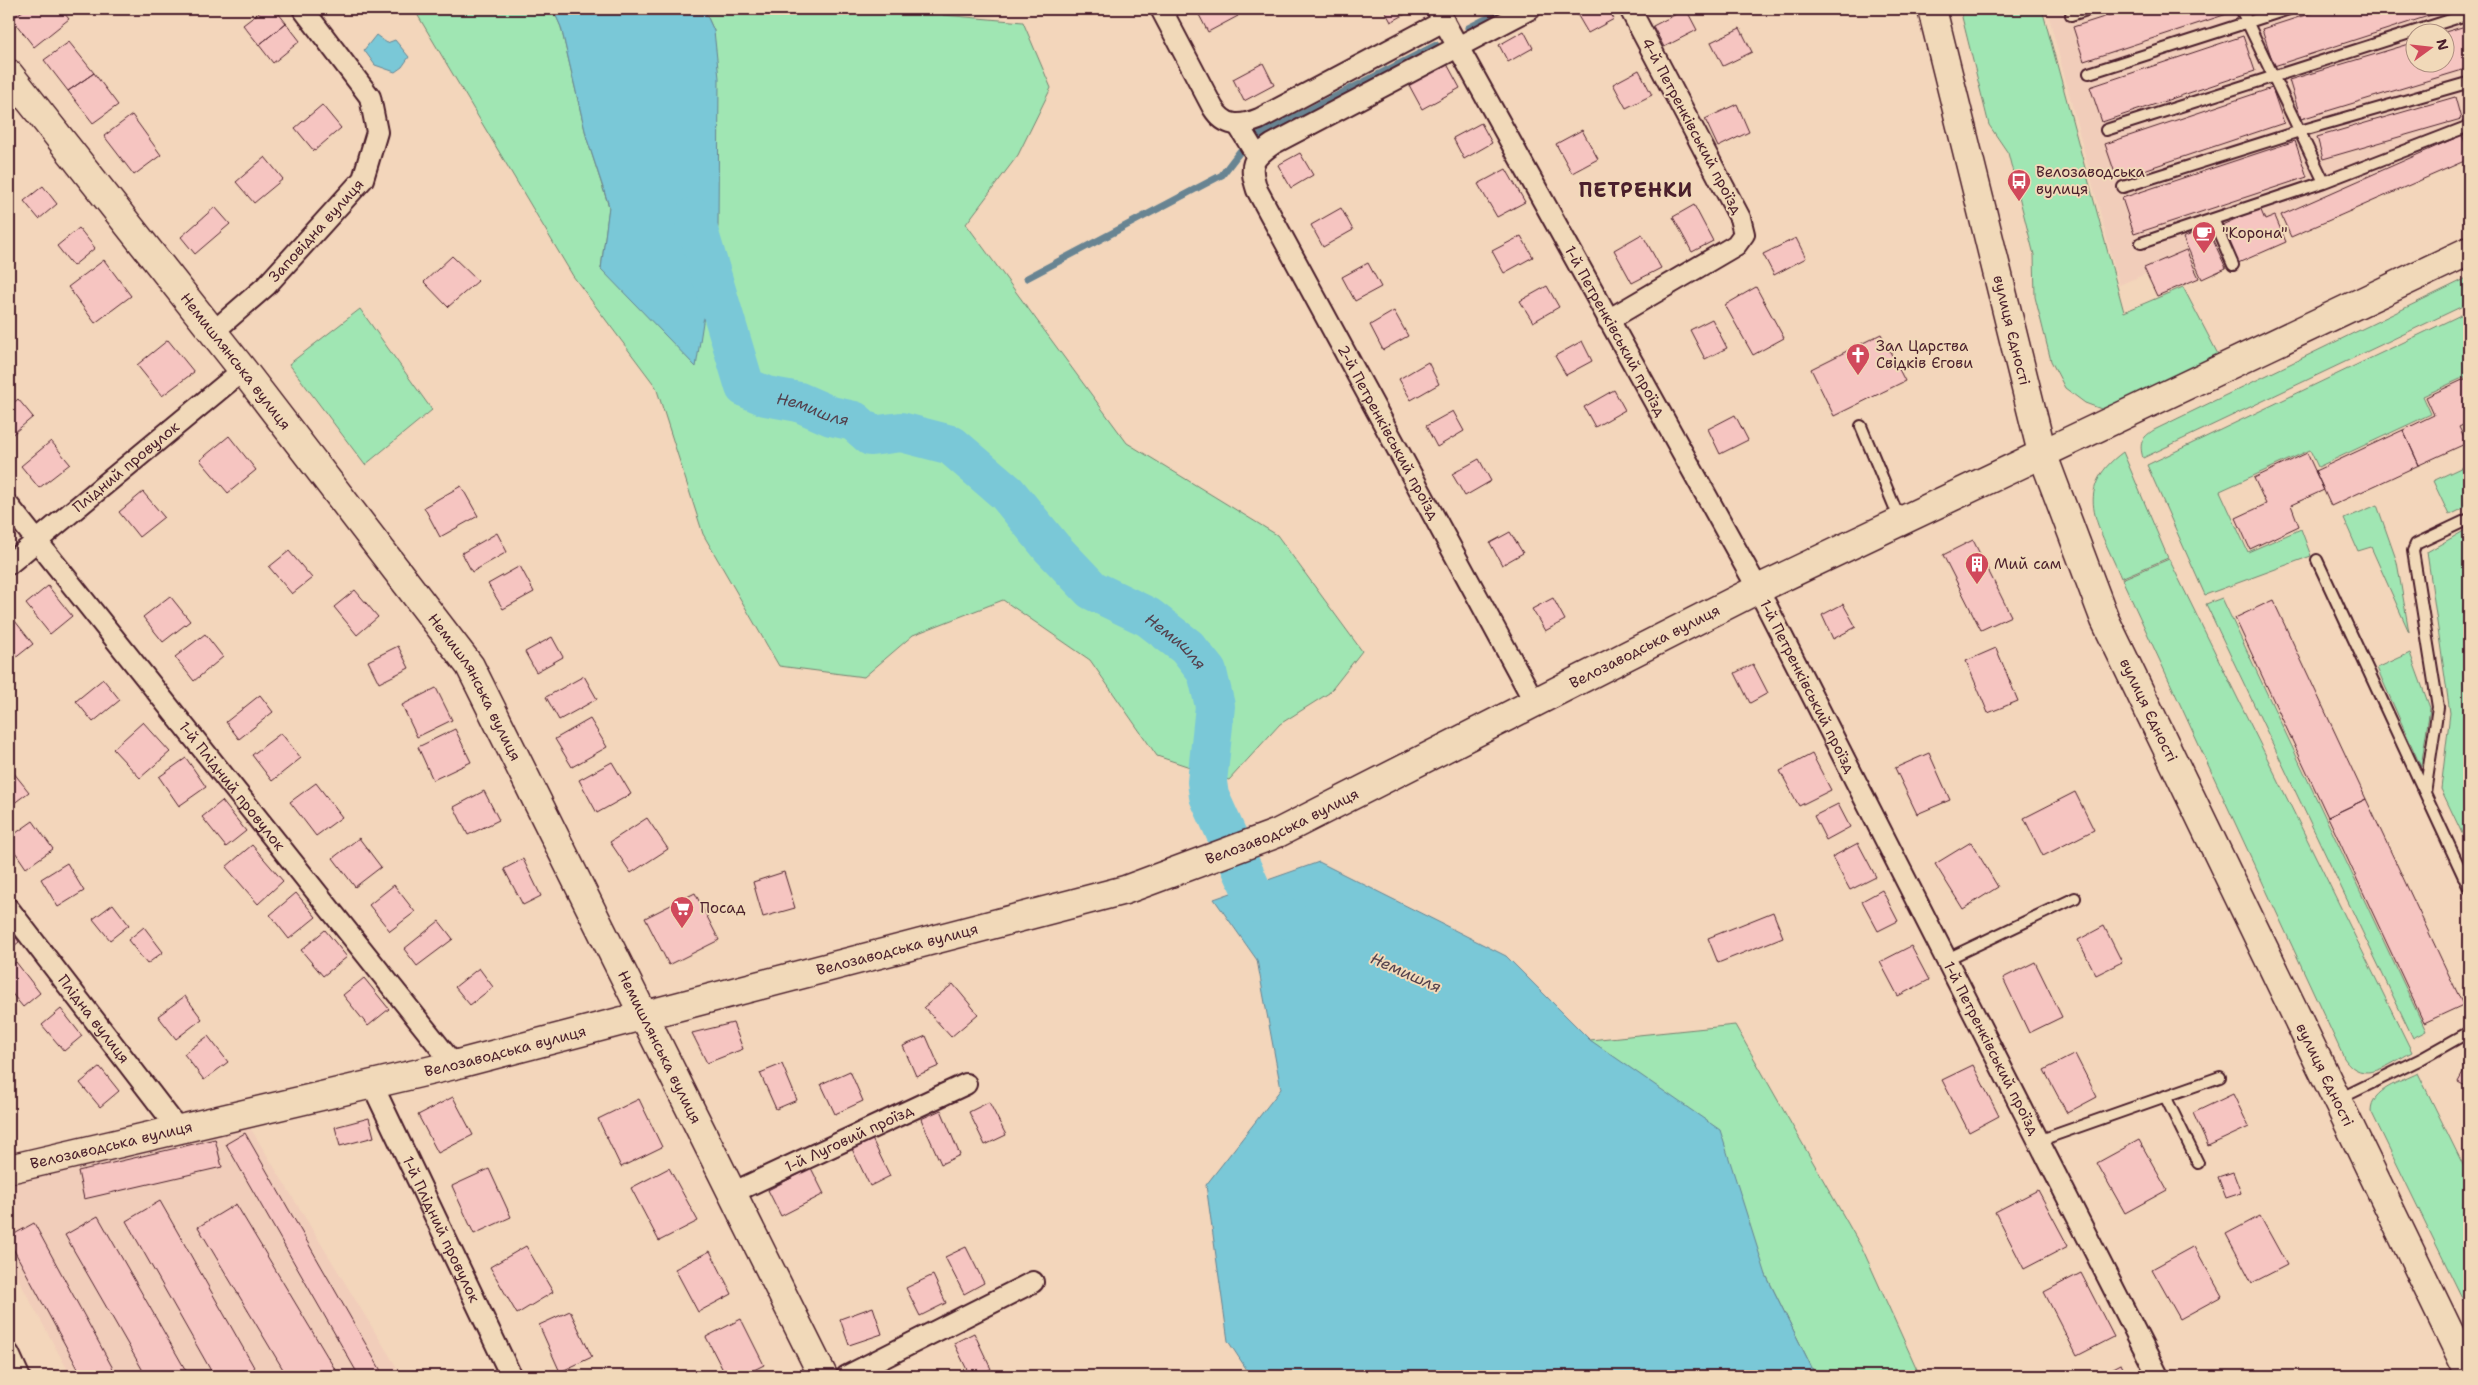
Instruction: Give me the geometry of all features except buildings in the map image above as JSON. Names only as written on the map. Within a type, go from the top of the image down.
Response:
[{"type":"street","name":"Заповідна вулиця","points":[[213,332],[266,286],[363,179],[377,132],[370,97],[303,9]]},
{"type":"street","points":[[1161,9],[1220,118],[1245,142],[1273,144],[1530,9]]},
{"type":"street","name":"4-й Петренківський проїзд","points":[[1608,320],[1736,245],[1744,234],[1740,218],[1630,9]]},
{"type":"street","name":"вулиця Єдності","points":[[1932,9],[2042,453],[2105,620],[2469,1373]]},
{"type":"street","points":[[1245,142],[1259,119],[1440,15]]},
{"type":"street","name":"1-й Петренківський проїзд","points":[[1440,15],[1758,588],[1945,960],[2158,1376]]},
{"type":"street","name":"Немишлянська вулиця","points":[[9,74],[243,370],[470,666],[824,1376]]},
{"type":"street","name":"2-й Петренківський проїзд","points":[[1245,142],[1257,190],[1534,701]]},
{"type":"street","name":"Велозаводська вулиця","points":[[9,1169],[372,1084],[645,1016],[1125,890],[1173,874],[1278,834],[1534,701],[1758,588],[2469,251]]},
{"type":"street","name":"Плідний провулок","points":[[9,564],[243,370]]},
{"type":"street","name":"1-й Плідний провулок","points":[[9,506],[454,1064]]},
{"type":"street","name":"Плідна вулиця","points":[[9,909],[179,1130]]},
{"type":"street","name":"1-й Плідний провулок","points":[[372,1084],[511,1376]]},
{"type":"street","name":"1-й Луговий проїзд","points":[[732,1193],[966,1084]]},
{"type":"street","points":[[847,1376],[1034,1282]]},
{"type":"street","points":[[9,1354],[19,1376]]},
{"type":"lane","points":[[2071,15],[2090,9]]},
{"type":"lane","points":[[2241,9],[2324,182]]},
{"type":"lane","points":[[2089,73],[2289,9]]},
{"type":"lane","points":[[2106,130],[2469,14]]},
{"type":"lane","points":[[2123,187],[2300,131],[2468,85]]},
{"type":"lane","points":[[2141,243],[2324,182],[2469,126]]},
{"type":"lane","points":[[2213,219],[2233,265]]},
{"type":"lane","points":[[1861,426],[1900,521]]},
{"type":"lane","points":[[2424,793],[2438,707],[2413,551],[2416,544],[2469,519]]},
{"type":"lane","points":[[2317,560],[2469,888]]},
{"type":"lane","points":[[1945,960],[2075,898]]},
{"type":"lane","points":[[2337,1101],[2421,1059],[2469,1032]]},
{"type":"lane","points":[[2038,1142],[2220,1077]]},
{"type":"lane","points":[[2165,1096],[2198,1163]]},
{"type":"shaded area","points":[[2047,9],[2469,9],[2469,139],[2119,285]]},
{"type":"shaded area","points":[[246,1121],[402,1376],[71,1376],[9,1262],[9,1180]]},
{"type":"green space","points":[[414,9],[553,9],[561,27],[587,139],[609,207],[601,269],[714,31],[704,9],[942,9],[943,15],[1023,22],[1051,88],[1018,155],[966,224],[1127,443],[1277,535],[1362,651],[1329,693],[1280,724],[1229,780],[1157,756],[1090,660],[1003,600],[913,635],[864,677],[779,666],[703,534],[656,387],[573,276]]},
{"type":"green space","points":[[1960,9],[2042,9],[2124,312],[2183,287],[2220,358],[2104,410],[2085,403],[2065,388],[2051,361],[2035,297],[2034,255],[2008,153],[1989,125]]},
{"type":"green space","points":[[2469,277],[2469,303],[2143,458],[2142,442],[2154,430]]},
{"type":"green space","points":[[360,309],[432,410],[365,465],[289,364]]},
{"type":"green space","points":[[2469,311],[2469,375],[2423,396],[2431,414],[2318,467],[2310,450],[2220,491],[2248,552],[2301,529],[2311,556],[2205,595],[2147,465]]},
{"type":"green space","points":[[2123,452],[2168,558],[2121,578],[2099,527],[2094,511],[2093,496],[2097,482],[2107,467]]},
{"type":"green space","points":[[2469,464],[2469,505],[2449,515],[2433,481]]},
{"type":"green space","points":[[2377,505],[2397,562],[2409,632],[2371,547],[2358,551],[2344,519]]},
{"type":"green space","points":[[2469,528],[2469,848],[2441,789],[2450,713],[2427,552]]},
{"type":"green space","points":[[2169,559],[2412,1052],[2385,1067],[2368,1072],[2359,1071],[2351,1067],[2344,1058],[2122,579]]},
{"type":"green space","points":[[2222,598],[2426,1031],[2413,1038],[2206,604]]},
{"type":"green space","points":[[2410,653],[2430,708],[2421,767],[2377,668]]},
{"type":"green space","points":[[1735,1025],[1863,1250],[1920,1376],[1816,1376],[1766,1275],[1590,1040]]},
{"type":"green space","points":[[2418,1073],[2469,1177],[2469,1312],[2371,1111],[2372,1103],[2381,1092]]},
{"type":"water","points":[[553,9],[704,9],[714,31],[719,78],[718,226],[696,367],[601,269],[609,206],[587,139],[561,27]]},
{"type":"water","points":[[376,35],[387,43],[395,40],[409,57],[402,67],[395,72],[375,65],[364,50]]},
{"type":"water","points":[[1319,862],[1506,956],[1590,1040],[1720,1130],[1766,1275],[1816,1376],[1251,1376],[1228,1341],[1206,1185],[1281,1089],[1257,960],[1214,899]]},
{"type":"waterway","points":[[1468,28],[1505,9]]},
{"type":"waterway","points":[[1027,278],[1222,175],[1248,141],[1436,45]]},
{"type":"waterway","name":"Немишля","points":[[694,217],[745,387],[766,396],[799,402],[831,416],[854,421],[871,436],[901,432],[951,445],[1007,493],[1052,548],[1092,590],[1148,617],[1187,647],[1207,672],[1215,706],[1207,782],[1209,796],[1252,891],[1267,909],[1291,920]]},
{"type":"place","name":"Велозаводська вулиця","points":[[2019,202]]},
{"type":"place","name":"\"Корона\"","points":[[2204,254]]},
{"type":"place","name":"Зал Царства Свідків Єгови","points":[[1858,376]]},
{"type":"place","name":"Мий сам","points":[[1977,585]]},
{"type":"place","name":"Посад","points":[[682,929]]},
{"type":"district","name":"ПЕТРЕНКИ","points":[[1636,190]]}]
